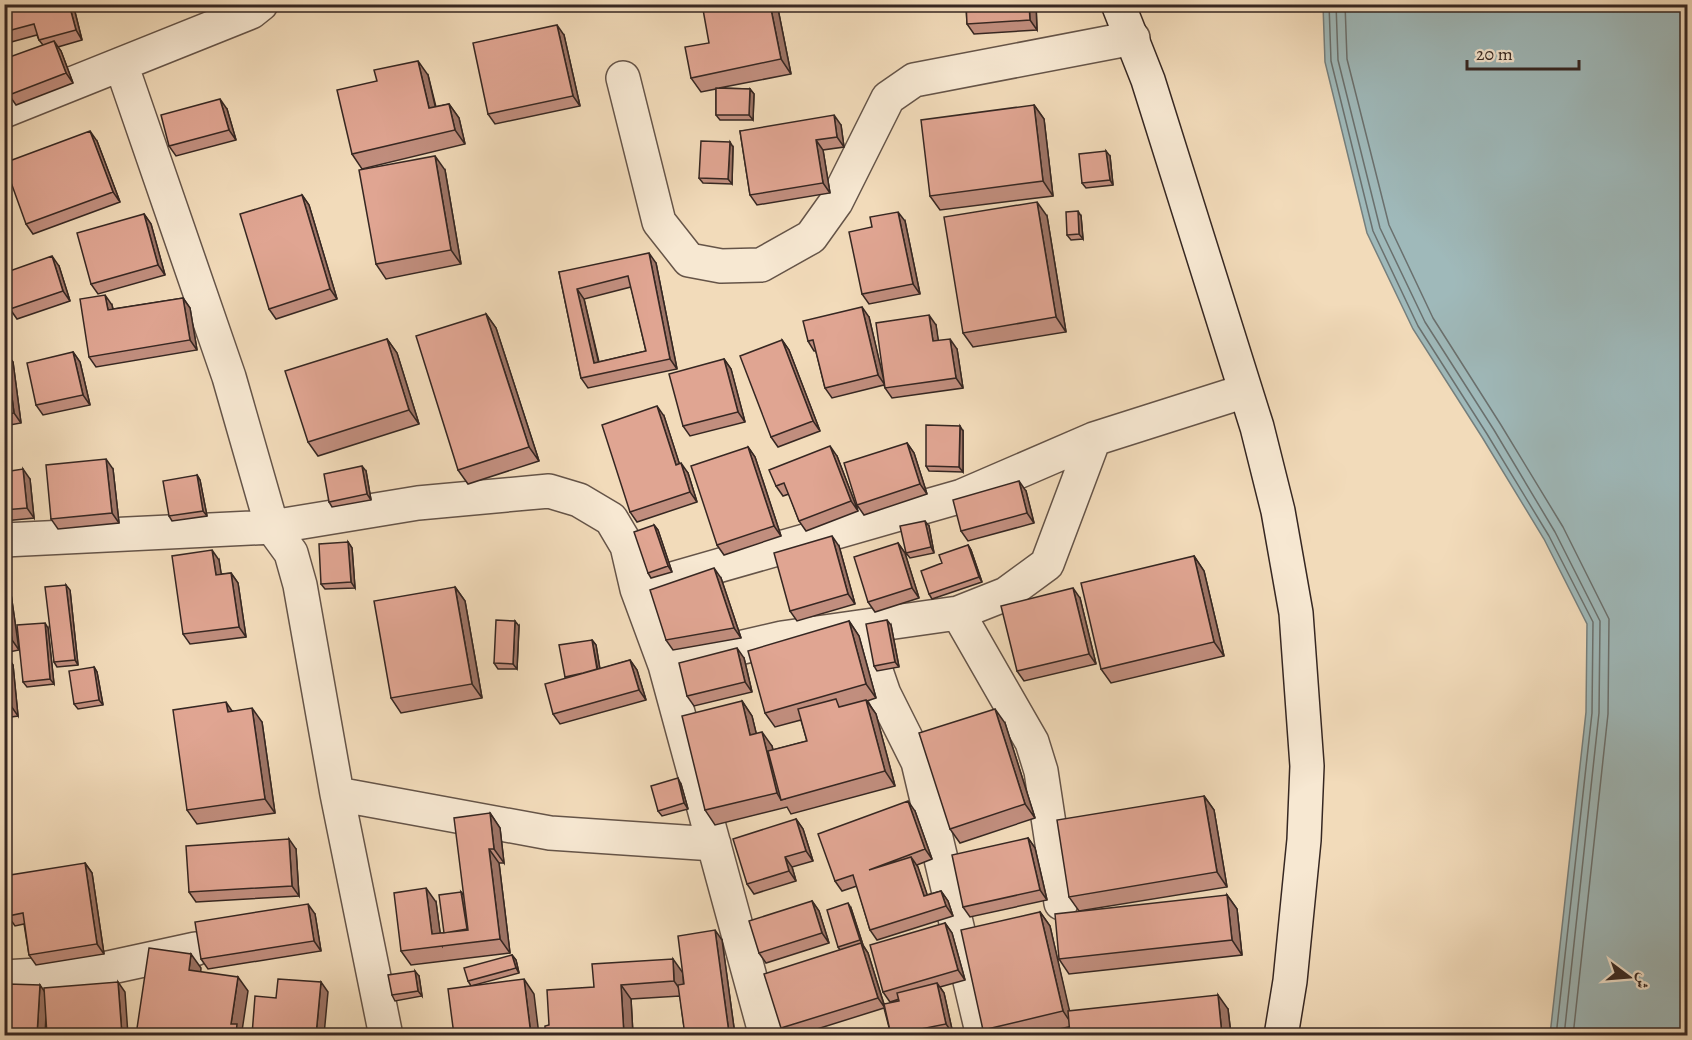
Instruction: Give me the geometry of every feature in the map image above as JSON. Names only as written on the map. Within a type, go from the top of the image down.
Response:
[{"type":"street","points":[[4,111],[251,12],[261,4]]},
{"type":"street","points":[[1118,4],[1148,80],[1257,427],[1278,511],[1296,613],[1307,766],[1304,840],[1292,969],[1281,1035]]},
{"type":"street","points":[[623,78],[659,222],[689,260],[721,266],[761,265],[811,237],[836,202],[888,98],[914,80],[1133,38]]},
{"type":"street","points":[[121,64],[229,377],[272,527],[291,553],[300,585],[337,794],[386,1035]]},
{"type":"street","points":[[637,589],[962,496],[1094,439],[1245,391]]},
{"type":"street","points":[[665,665],[782,639],[958,613],[1006,594],[1047,564],[1094,439]]},
{"type":"street","points":[[4,540],[272,527],[418,503],[549,491],[579,500],[611,519],[627,546],[637,589],[665,665],[766,1035]]},
{"type":"street","points":[[958,613],[1032,741],[1041,771],[1061,903]]},
{"type":"street","points":[[861,627],[884,694],[918,762],[983,1035]]},
{"type":"street","points":[[337,794],[550,833],[714,844]]},
{"type":"street","points":[[4,977],[89,972],[195,949]]},
{"type":"water","points":[[1323,5],[1687,5],[1687,1035],[1550,1035],[1586,712],[1587,624],[1544,539],[1413,329],[1367,233],[1325,62]]},
{"type":"building","points":[[4,4],[69,4],[76,30],[39,40],[34,24],[4,32]]},
{"type":"building","points":[[702,4],[770,4],[781,59],[691,78],[685,47],[709,43]]},
{"type":"building","points":[[966,4],[1029,4],[1030,20],[967,24]]},
{"type":"building","points":[[557,25],[573,96],[488,114],[473,43]]},
{"type":"building","points":[[54,41],[66,73],[9,95],[4,82],[4,59]]},
{"type":"building","points":[[418,61],[429,108],[449,104],[455,130],[352,154],[337,90],[377,81],[374,70]]},
{"type":"building","points":[[716,88],[750,89],[749,115],[716,115]]},
{"type":"building","points":[[220,99],[229,130],[169,146],[161,115]]},
{"type":"building","points":[[1034,105],[1043,181],[930,196],[921,120]]},
{"type":"building","points":[[834,115],[837,137],[816,140],[823,183],[750,195],[740,131]]},
{"type":"building","points":[[90,131],[113,192],[26,224],[4,163]]},
{"type":"building","points":[[701,141],[730,142],[728,179],[699,178]]},
{"type":"building","points":[[1106,151],[1110,180],[1082,183],[1079,154]]},
{"type":"building","points":[[435,156],[451,250],[376,264],[359,170]]},
{"type":"building","points":[[302,195],[330,289],[269,309],[240,214]]},
{"type":"building","points":[[1037,202],[1056,317],[963,333],[944,217]]},
{"type":"building","points":[[1078,211],[1079,234],[1067,235],[1066,212]]},
{"type":"building","points":[[898,212],[913,284],[862,294],[849,232],[872,227],[870,217]]},
{"type":"building","points":[[144,214],[158,265],[91,284],[77,233]]},
{"type":"building","points":[[649,253],[670,359],[581,378],[559,272]],"holes":[[[628,276],[646,351],[594,363],[577,289]]]},
{"type":"building","points":[[52,256],[63,291],[10,309],[4,294],[4,273]]},
{"type":"building","points":[[105,295],[108,310],[183,298],[190,340],[89,357],[80,299]]},
{"type":"building","points":[[862,307],[878,375],[825,388],[813,340],[808,341],[803,321]]},
{"type":"building","points":[[486,314],[529,447],[458,470],[416,336]]},
{"type":"building","points":[[929,315],[933,341],[950,339],[956,378],[885,388],[876,323]]},
{"type":"building","points":[[387,339],[409,410],[308,442],[285,371]]},
{"type":"building","points":[[782,340],[813,421],[771,437],[740,356]]},
{"type":"building","points":[[4,352],[6,352],[14,413],[4,415]]},
{"type":"building","points":[[73,352],[83,395],[36,405],[27,363]]},
{"type":"building","points":[[724,359],[738,412],[683,426],[669,374]]},
{"type":"building","points":[[657,406],[676,465],[681,463],[690,492],[630,512],[602,425]]},
{"type":"building","points":[[926,425],[960,426],[959,467],[926,466]]},
{"type":"building","points":[[907,443],[920,484],[857,505],[844,463]]},
{"type":"building","points":[[830,446],[851,501],[799,521],[784,483],[776,486],[769,470]]},
{"type":"building","points":[[748,447],[774,526],[717,545],[691,466]]},
{"type":"building","points":[[106,459],[112,513],[51,519],[46,465]]},
{"type":"building","points":[[362,466],[367,494],[329,502],[324,474]]},
{"type":"building","points":[[23,469],[27,508],[4,510],[4,472]]},
{"type":"building","points":[[197,475],[203,511],[169,516],[163,481]]},
{"type":"building","points":[[1019,481],[1027,513],[961,531],[953,500]]},
{"type":"building","points":[[925,521],[931,547],[906,553],[900,526]]},
{"type":"building","points":[[654,525],[668,566],[648,573],[634,532]]},
{"type":"building","points":[[832,536],[848,594],[790,611],[774,553]]},
{"type":"building","points":[[348,542],[351,582],[321,584],[319,544]]},
{"type":"building","points":[[898,543],[912,588],[868,602],[854,557]]},
{"type":"building","points":[[968,545],[979,577],[929,594],[921,571],[942,563],[939,555]]},
{"type":"building","points":[[212,550],[216,575],[231,573],[239,627],[183,634],[172,556]]},
{"type":"building","points":[[1194,556],[1214,642],[1101,669],[1081,583]]},
{"type":"building","points":[[714,568],[734,628],[666,640],[650,590]]},
{"type":"building","points":[[66,585],[75,660],[54,662],[45,587]]},
{"type":"building","points":[[455,587],[472,684],[391,698],[374,601]]},
{"type":"building","points":[[4,588],[12,640],[4,642]]},
{"type":"building","points":[[1073,588],[1089,654],[1017,671],[1001,606]]},
{"type":"building","points":[[496,620],[515,621],[513,664],[494,663]]},
{"type":"building","points":[[887,620],[895,662],[874,666],[866,624]]},
{"type":"building","points":[[849,621],[866,684],[765,713],[748,651]]},
{"type":"building","points":[[45,623],[50,679],[23,682],[17,625]]},
{"type":"building","points":[[592,640],[597,669],[565,677],[559,645]]},
{"type":"building","points":[[737,648],[745,682],[687,696],[679,663]]},
{"type":"building","points":[[4,655],[6,655],[11,706],[4,707]]},
{"type":"building","points":[[630,660],[639,690],[553,714],[545,684]]},
{"type":"building","points":[[94,667],[99,700],[74,704],[69,671]]},
{"type":"building","points":[[836,699],[839,707],[866,700],[885,771],[781,800],[768,751],[807,741],[798,709]]},
{"type":"building","points":[[742,701],[750,735],[762,732],[777,793],[705,810],[682,716]]},
{"type":"building","points":[[226,702],[228,712],[252,708],[265,799],[187,810],[173,710]]},
{"type":"building","points":[[995,709],[1025,804],[950,829],[919,733]]},
{"type":"building","points":[[678,778],[684,803],[658,811],[651,786]]},
{"type":"building","points":[[1204,796],[1217,872],[1069,897],[1057,820]]},
{"type":"building","points":[[908,801],[925,849],[869,870],[911,857],[924,896],[941,891],[946,906],[870,930],[853,875],[835,881],[818,834]]},
{"type":"building","points":[[490,813],[494,849],[489,849],[500,939],[401,951],[394,893],[426,888],[432,934],[468,930],[454,818]]},
{"type":"building","points":[[796,819],[806,851],[785,857],[789,871],[747,884],[733,839]]},
{"type":"building","points":[[1028,838],[1040,890],[963,907],[952,855]]},
{"type":"building","points":[[289,839],[292,886],[189,892],[186,846]]},
{"type":"building","points":[[85,863],[97,944],[29,955],[23,913],[8,916],[4,876]]},
{"type":"building","points":[[461,892],[467,929],[444,933],[439,895]]},
{"type":"building","points":[[1227,895],[1232,940],[1059,959],[1055,914]]},
{"type":"building","points":[[812,901],[822,933],[759,953],[749,921]]},
{"type":"building","points":[[848,903],[860,940],[838,947],[827,910]]},
{"type":"building","points":[[308,904],[314,941],[201,959],[195,922]]},
{"type":"building","points":[[1040,912],[1063,1011],[983,1030],[961,930]]},
{"type":"building","points":[[945,923],[958,970],[883,992],[870,945]]},
{"type":"building","points":[[715,930],[729,1033],[685,1035],[678,985],[684,984],[678,936]]},
{"type":"building","points":[[861,943],[878,998],[781,1028],[764,974]]},
{"type":"building","points":[[149,948],[191,954],[189,970],[238,977],[231,1024],[237,1024],[236,1035],[136,1035]]},
{"type":"building","points":[[512,955],[516,968],[468,981],[464,968]]},
{"type":"building","points":[[673,959],[674,981],[621,985],[624,1035],[545,1035],[545,1026],[549,1025],[547,990],[594,987],[592,964]]},
{"type":"building","points":[[415,971],[418,991],[392,995],[388,975]]},
{"type":"building","points":[[278,979],[321,982],[316,1035],[252,1035],[255,996],[276,998]]},
{"type":"building","points":[[524,979],[531,1035],[454,1035],[448,989]]},
{"type":"building","points":[[118,982],[122,1035],[47,1035],[44,988]]},
{"type":"building","points":[[937,983],[946,1024],[891,1035],[884,1004],[899,1001],[897,993]]},
{"type":"building","points":[[8,984],[40,985],[37,1035],[6,1035]]},
{"type":"building","points":[[1218,995],[1222,1035],[1070,1035],[1068,1011]]}]
